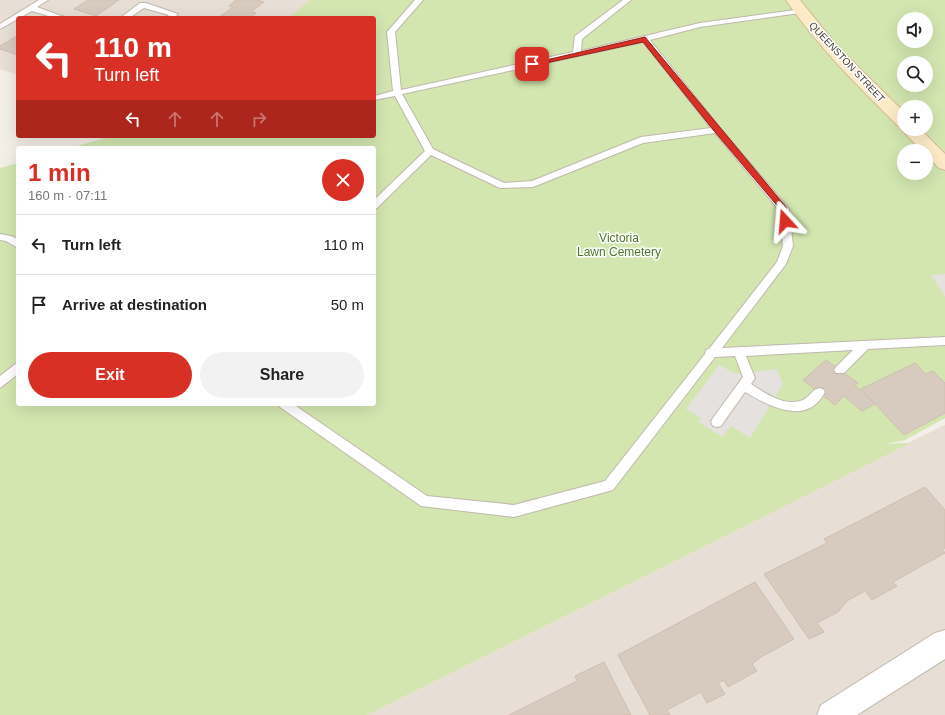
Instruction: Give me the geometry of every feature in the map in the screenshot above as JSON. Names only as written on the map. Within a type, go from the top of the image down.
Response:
[{"type":"main road","name":"QUEENSTON STREET","points":[[797,6],[839,56],[897,115]]},
{"type":"main road","points":[[917,136],[945,164]]},
{"type":"street","points":[[831,715],[945,643]]},
{"type":"lane","points":[[18,16],[44,0]]},
{"type":"lane","points":[[419,0],[391,32],[397,93],[430,151],[503,186],[533,184],[640,140],[717,130]]},
{"type":"lane","points":[[577,54],[578,38],[627,0]]},
{"type":"lane","points":[[127,16],[143,5],[174,14],[172,16]]},
{"type":"lane","points":[[376,98],[645,39],[700,25],[797,6]]},
{"type":"lane","points":[[31,8],[57,16]]},
{"type":"lane","points":[[0,27],[16,17]]},
{"type":"lane","points":[[287,406],[425,502],[514,511],[609,486],[710,353],[781,264],[788,246],[784,209],[717,130],[645,39]]},
{"type":"lane","points":[[376,204],[430,151]]},
{"type":"lane","points":[[0,238],[8,238],[16,243]]},
{"type":"lane","points":[[710,353],[945,341]]},
{"type":"lane","points":[[840,370],[865,345]]},
{"type":"lane","points":[[717,422],[749,378],[739,352]]},
{"type":"lane","points":[[0,383],[16,369]]},
{"type":"lane","points":[[744,386],[776,404],[793,406],[808,403],[819,392]]},
{"type":"shaded area","points":[[0,0],[310,0],[290,16],[16,16],[16,74],[0,69]]},
{"type":"shaded area","points":[[945,274],[945,297],[931,275]]},
{"type":"shaded area","points":[[719,365],[736,374],[777,369],[783,384],[750,438],[731,426],[722,437],[699,422],[701,418],[686,409]]},
{"type":"shaded area","points":[[945,425],[945,715],[367,715],[900,447]]},
{"type":"green space","name":"Victoria Lawn Cemetery","points":[[310,0],[945,0],[945,418],[905,440],[885,444],[910,443],[367,715],[0,715],[0,168],[16,164],[16,406],[376,406],[376,146],[77,146],[105,138],[376,138],[376,16],[290,16]]},
{"type":"building","points":[[88,0],[119,0],[96,16],[74,9]]},
{"type":"building","points":[[236,0],[257,0],[264,2],[251,12],[256,13],[252,16],[221,16],[233,7],[229,6]]},
{"type":"building","points":[[16,36],[16,54],[0,49],[0,46]]},
{"type":"building","points":[[826,360],[858,383],[855,385],[875,404],[862,411],[844,396],[835,405],[803,380]]},
{"type":"building","points":[[915,363],[926,374],[933,371],[945,383],[945,413],[904,435],[861,389]]},
{"type":"building","points":[[925,487],[945,510],[945,548],[942,549],[945,553],[893,582],[897,586],[872,600],[865,591],[847,601],[838,612],[817,623],[824,632],[809,639],[764,574],[827,543],[824,539]]},
{"type":"building","points":[[755,582],[794,639],[761,657],[752,664],[757,671],[728,687],[724,680],[718,683],[725,694],[707,703],[701,692],[667,710],[670,715],[650,715],[618,655]]},
{"type":"building","points":[[604,662],[631,715],[509,715],[577,681],[575,676]]},
{"type":"route","points":[[532,64],[645,39],[717,130],[784,209],[785,221]]}]
